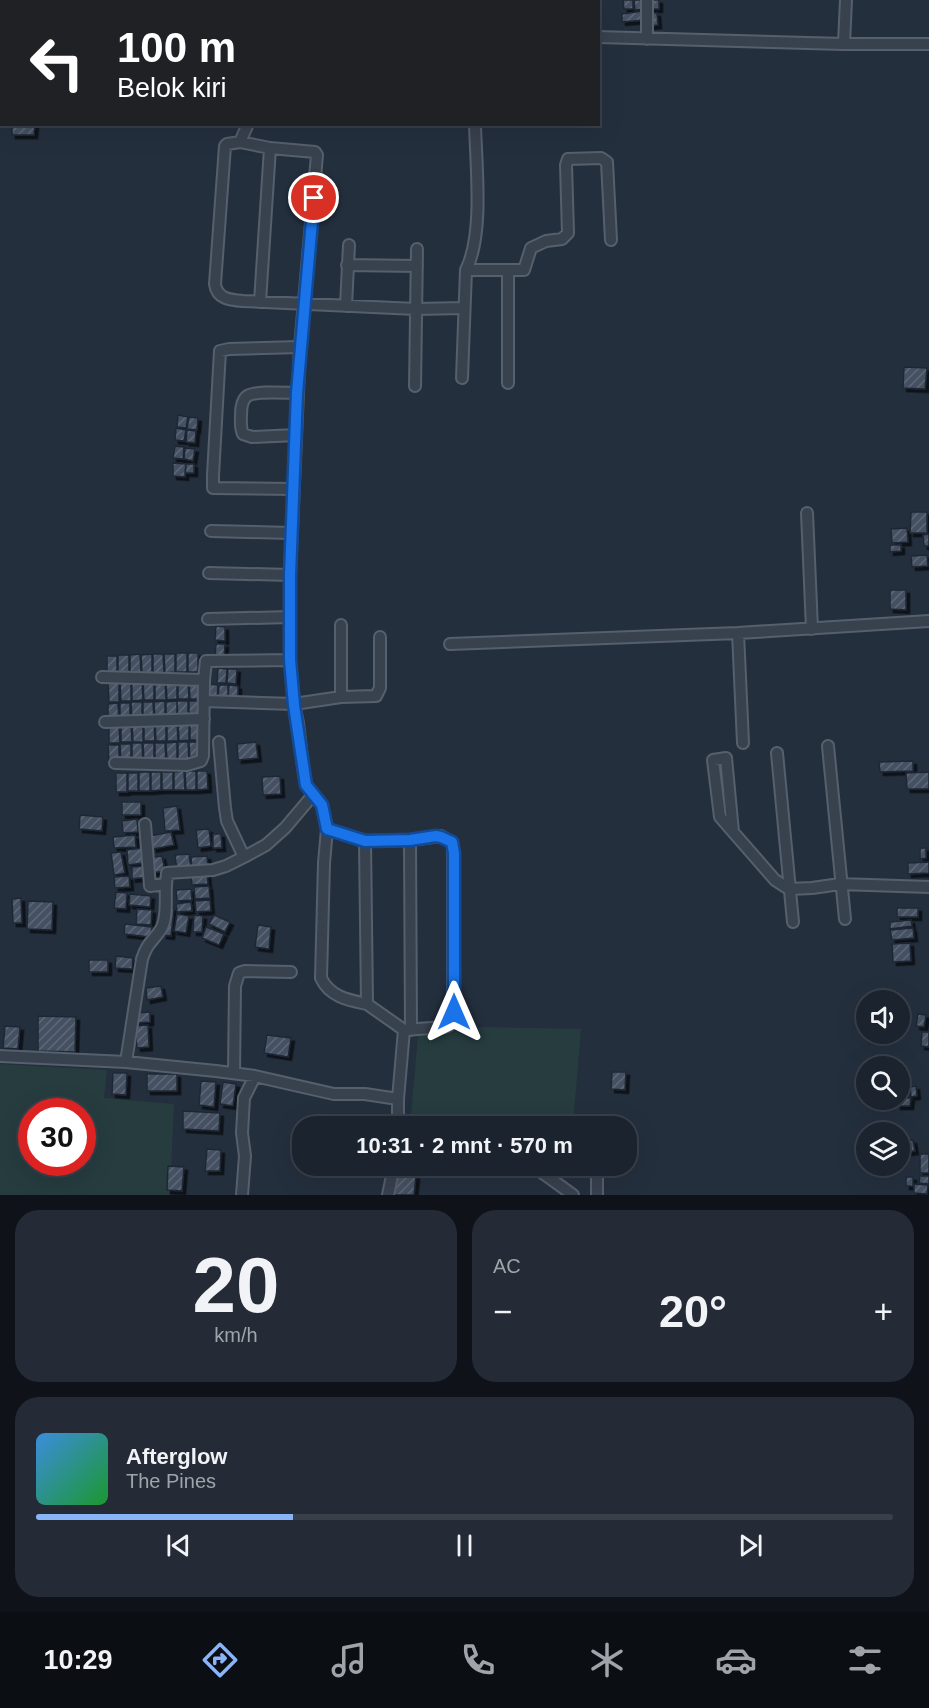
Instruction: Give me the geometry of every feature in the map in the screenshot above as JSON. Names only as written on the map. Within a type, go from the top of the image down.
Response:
[{"type":"street","points":[[647,0],[648,39]]},
{"type":"street","points":[[844,44],[846,0]]},
{"type":"street","points":[[600,37],[929,44]]},
{"type":"street","points":[[240,142],[247,126]]},
{"type":"street","points":[[462,378],[466,270],[473,256],[476,233],[476,126]]},
{"type":"street","points":[[327,829],[365,841],[441,837],[452,842],[454,853],[453,1020],[445,1028],[408,1030],[367,1004],[338,997],[328,990],[321,978],[327,829],[322,805],[306,785],[290,660],[291,533],[297,393],[300,347],[304,304],[317,153],[240,142],[225,146],[216,287],[217,292],[227,299],[260,302],[304,304],[346,306],[416,309],[464,308]]},
{"type":"street","points":[[260,302],[270,148]]},
{"type":"street","points":[[466,270],[524,270],[531,248],[546,241],[562,239],[568,233],[566,165],[568,159],[601,158],[607,162],[611,240]]},
{"type":"street","points":[[346,306],[349,245]]},
{"type":"street","points":[[415,386],[417,249]]},
{"type":"street","points":[[347,265],[417,266]]},
{"type":"street","points":[[507,383],[508,270]]},
{"type":"street","points":[[293,489],[213,488],[213,475],[220,351],[300,347]]},
{"type":"street","points":[[296,435],[246,436],[241,431],[241,419],[245,399],[248,396],[265,393],[297,393]]},
{"type":"street","points":[[807,513],[812,629]]},
{"type":"street","points":[[211,531],[291,533]]},
{"type":"street","points":[[209,573],[290,575]]},
{"type":"street","points":[[208,619],[290,617]]},
{"type":"street","points":[[450,644],[738,633],[929,621]]},
{"type":"street","points":[[341,625],[341,697]]},
{"type":"street","points":[[738,633],[742,743]]},
{"type":"street","points":[[205,700],[294,705],[341,697],[376,696],[378,694],[380,637]]},
{"type":"street","points":[[115,763],[196,763],[203,756],[206,662],[290,660]]},
{"type":"street","points":[[102,677],[204,680]]},
{"type":"street","points":[[105,722],[204,719]]},
{"type":"street","points":[[219,742],[227,821],[244,857]]},
{"type":"street","points":[[828,746],[845,919]]},
{"type":"street","points":[[777,753],[793,922]]},
{"type":"street","points":[[733,832],[726,758],[713,760],[720,817],[733,832],[775,880],[789,889],[840,884],[929,886]]},
{"type":"street","points":[[126,1062],[142,958],[147,945],[164,922],[167,873],[226,867],[267,845],[313,795]]},
{"type":"street","points":[[145,824],[150,886],[165,884]]},
{"type":"street","points":[[398,1116],[398,1099],[408,1030],[410,840]]},
{"type":"street","points":[[365,841],[367,1004]]},
{"type":"street","points":[[234,1073],[235,997],[239,973],[245,971],[291,972]]},
{"type":"street","points":[[0,1056],[126,1062],[234,1073],[334,1094],[364,1094],[398,1099]]},
{"type":"street","points":[[242,1195],[245,1156],[242,1133],[243,1107],[244,1098],[255,1076]]},
{"type":"street","points":[[388,1195],[392,1176]]},
{"type":"street","points":[[547,1176],[573,1195]]},
{"type":"street","points":[[597,1176],[597,1195]]},
{"type":"green space","points":[[484,1027],[581,1029],[574,1116],[411,1116],[418,1036]]},
{"type":"green space","points":[[0,1064],[107,1070],[104,1098],[174,1104],[170,1195],[0,1195]]},
{"type":"building","points":[[623,0],[633,0],[633,9],[624,9]]},
{"type":"building","points":[[634,0],[642,0],[643,9],[635,10]]},
{"type":"building","points":[[650,0],[659,0],[659,9],[650,9]]},
{"type":"building","points":[[643,11],[645,20],[622,22],[622,14]]},
{"type":"building","points":[[650,13],[657,13],[658,25],[650,26]]},
{"type":"building","points":[[12,126],[35,126],[34,135],[12,135]]},
{"type":"building","points":[[904,367],[927,368],[925,389],[903,388]]},
{"type":"building","points":[[178,415],[188,417],[186,428],[177,427]]},
{"type":"building","points":[[189,417],[198,418],[197,430],[187,429]]},
{"type":"building","points":[[176,428],[186,430],[184,441],[175,440]]},
{"type":"building","points":[[187,430],[196,431],[195,443],[186,442]]},
{"type":"building","points":[[175,446],[184,447],[183,459],[173,458]]},
{"type":"building","points":[[185,448],[195,449],[193,461],[184,459]]},
{"type":"building","points":[[173,463],[186,464],[185,477],[173,476]]},
{"type":"building","points":[[186,464],[194,464],[194,473],[185,473]]},
{"type":"building","points":[[911,512],[927,512],[927,533],[910,533]]},
{"type":"building","points":[[907,528],[908,542],[892,543],[891,529]]},
{"type":"building","points":[[929,534],[929,546],[924,546],[923,535]]},
{"type":"building","points":[[890,545],[901,545],[901,551],[890,552]]},
{"type":"building","points":[[927,555],[928,566],[912,567],[911,556]]},
{"type":"building","points":[[890,590],[906,590],[906,610],[890,609]]},
{"type":"building","points":[[216,626],[225,627],[225,641],[215,640]]},
{"type":"building","points":[[216,644],[225,644],[224,658],[215,658]]},
{"type":"building","points":[[176,653],[187,653],[187,672],[176,672]]},
{"type":"building","points":[[188,653],[198,653],[198,672],[188,672]]},
{"type":"building","points":[[140,654],[141,673],[130,673],[130,655]]},
{"type":"building","points":[[152,654],[152,673],[142,673],[141,655]]},
{"type":"building","points":[[153,654],[163,654],[164,673],[153,673]]},
{"type":"building","points":[[164,654],[175,654],[175,672],[165,673]]},
{"type":"building","points":[[118,655],[129,655],[129,674],[118,674]]},
{"type":"building","points":[[107,656],[117,656],[117,674],[107,675]]},
{"type":"building","points":[[218,668],[227,669],[226,683],[217,683]]},
{"type":"building","points":[[228,669],[237,669],[236,684],[227,683]]},
{"type":"building","points":[[188,680],[189,699],[178,699],[178,681]]},
{"type":"building","points":[[200,680],[200,699],[190,699],[189,681]]},
{"type":"building","points":[[154,681],[154,700],[144,700],[143,682]]},
{"type":"building","points":[[155,681],[165,681],[166,700],[155,700]]},
{"type":"building","points":[[166,681],[177,681],[177,699],[167,700]]},
{"type":"building","points":[[120,682],[131,682],[131,701],[121,701]]},
{"type":"building","points":[[132,682],[142,682],[143,700],[132,701]]},
{"type":"building","points":[[108,683],[119,683],[119,702],[109,702]]},
{"type":"building","points":[[209,684],[218,685],[217,699],[208,698]]},
{"type":"building","points":[[219,685],[228,685],[228,699],[218,699]]},
{"type":"building","points":[[229,685],[238,686],[238,700],[228,699]]},
{"type":"building","points":[[165,701],[165,720],[155,720],[154,702]]},
{"type":"building","points":[[177,701],[177,720],[166,720],[166,702]]},
{"type":"building","points":[[177,701],[188,701],[188,719],[178,720]]},
{"type":"building","points":[[189,701],[200,701],[200,719],[189,720]]},
{"type":"building","points":[[131,702],[142,702],[142,721],[132,721]]},
{"type":"building","points":[[143,702],[153,702],[154,720],[143,721]]},
{"type":"building","points":[[118,703],[119,722],[108,722],[108,704]]},
{"type":"building","points":[[120,703],[130,703],[130,721],[120,722]]},
{"type":"building","points":[[155,722],[166,722],[166,741],[156,741]]},
{"type":"building","points":[[167,722],[177,722],[178,741],[167,741]]},
{"type":"building","points":[[178,722],[189,722],[189,740],[179,741]]},
{"type":"building","points":[[190,722],[201,722],[201,740],[190,740]]},
{"type":"building","points":[[131,723],[132,742],[121,742],[121,724]]},
{"type":"building","points":[[132,723],[143,723],[143,742],[133,742]]},
{"type":"building","points":[[144,723],[154,723],[155,741],[144,741]]},
{"type":"building","points":[[109,724],[119,724],[120,743],[109,743]]},
{"type":"building","points":[[177,742],[177,761],[167,761],[166,743]]},
{"type":"building","points":[[178,742],[188,742],[189,761],[178,761]]},
{"type":"building","points":[[189,742],[200,742],[200,761],[190,761]]},
{"type":"building","points":[[256,742],[258,758],[238,760],[237,744]]},
{"type":"building","points":[[132,743],[142,743],[143,762],[132,762]]},
{"type":"building","points":[[143,743],[154,743],[154,762],[144,762]]},
{"type":"building","points":[[155,743],[165,743],[166,761],[155,761]]},
{"type":"building","points":[[120,744],[131,744],[131,762],[121,763]]},
{"type":"building","points":[[108,745],[119,745],[119,763],[109,763]]},
{"type":"building","points":[[913,761],[913,771],[880,772],[879,762]]},
{"type":"building","points":[[184,771],[185,790],[174,790],[174,772]]},
{"type":"building","points":[[185,771],[196,771],[196,790],[186,790]]},
{"type":"building","points":[[197,771],[207,771],[208,789],[197,790]]},
{"type":"building","points":[[139,772],[150,772],[150,791],[139,791]]},
{"type":"building","points":[[151,772],[161,772],[161,790],[151,791]]},
{"type":"building","points":[[162,772],[173,772],[173,790],[162,790]]},
{"type":"building","points":[[929,772],[929,789],[907,789],[906,773]]},
{"type":"building","points":[[116,773],[127,773],[127,792],[116,792]]},
{"type":"building","points":[[128,773],[138,773],[138,791],[128,791]]},
{"type":"building","points":[[280,776],[281,794],[263,795],[262,777]]},
{"type":"building","points":[[122,802],[141,802],[141,815],[122,815]]},
{"type":"building","points":[[177,806],[180,830],[165,831],[163,808]]},
{"type":"building","points":[[80,815],[103,817],[102,831],[79,829]]},
{"type":"building","points":[[137,819],[138,832],[123,833],[122,821]]},
{"type":"building","points":[[209,829],[211,846],[198,848],[196,830]]},
{"type":"building","points":[[171,832],[174,845],[153,849],[150,836]]},
{"type":"building","points":[[213,834],[221,834],[222,848],[213,848]]},
{"type":"building","points":[[135,835],[136,847],[114,848],[113,837]]},
{"type":"building","points":[[142,848],[143,863],[128,865],[127,850]]},
{"type":"building","points":[[920,848],[926,848],[926,858],[920,859]]},
{"type":"building","points":[[121,852],[125,873],[114,875],[111,853]]},
{"type":"building","points":[[189,854],[191,869],[177,871],[175,855]]},
{"type":"building","points":[[162,856],[165,871],[152,873],[149,858]]},
{"type":"building","points":[[207,856],[208,868],[192,869],[191,857]]},
{"type":"building","points":[[929,862],[929,873],[908,874],[908,863]]},
{"type":"building","points":[[147,866],[148,877],[132,879],[132,867]]},
{"type":"building","points":[[207,872],[208,884],[192,885],[191,874]]},
{"type":"building","points":[[129,876],[130,887],[115,888],[114,877]]},
{"type":"building","points":[[209,886],[210,898],[195,899],[194,887]]},
{"type":"building","points":[[191,889],[192,900],[177,901],[176,890]]},
{"type":"building","points":[[116,892],[127,893],[126,909],[114,908]]},
{"type":"building","points":[[130,894],[151,896],[150,907],[129,905]]},
{"type":"building","points":[[21,898],[22,923],[13,923],[12,899]]},
{"type":"building","points":[[210,900],[211,911],[196,912],[195,901]]},
{"type":"building","points":[[28,901],[53,902],[52,930],[27,929]]},
{"type":"building","points":[[191,902],[192,911],[177,912],[176,904]]},
{"type":"building","points":[[167,907],[174,908],[171,936],[163,935]]},
{"type":"building","points":[[897,908],[918,908],[918,917],[897,917]]},
{"type":"building","points":[[137,909],[152,910],[151,925],[136,924]]},
{"type":"building","points":[[177,914],[189,916],[186,933],[174,931]]},
{"type":"building","points":[[194,915],[203,916],[202,932],[193,932]]},
{"type":"building","points":[[214,915],[230,922],[225,932],[209,924]]},
{"type":"building","points":[[911,920],[912,926],[890,929],[890,922]]},
{"type":"building","points":[[125,924],[152,927],[150,937],[124,934]]},
{"type":"building","points":[[258,925],[271,927],[269,949],[255,947]]},
{"type":"building","points":[[206,927],[224,934],[219,945],[202,938]]},
{"type":"building","points":[[913,928],[914,938],[892,940],[890,930]]},
{"type":"building","points":[[910,943],[911,961],[893,962],[892,944]]},
{"type":"building","points":[[116,956],[133,958],[132,969],[115,968]]},
{"type":"building","points":[[89,960],[108,960],[108,972],[89,972]]},
{"type":"building","points":[[161,986],[163,997],[147,1000],[146,988]]},
{"type":"building","points":[[150,1012],[150,1022],[136,1023],[135,1013]]},
{"type":"building","points":[[918,1014],[926,1015],[924,1027],[916,1026]]},
{"type":"building","points":[[38,1016],[76,1017],[75,1052],[38,1051]]},
{"type":"building","points":[[148,1025],[149,1047],[137,1048],[135,1026]]},
{"type":"building","points":[[5,1026],[20,1027],[18,1049],[3,1048]]},
{"type":"building","points":[[922,1032],[929,1032],[929,1047],[921,1046]]},
{"type":"building","points":[[267,1035],[291,1038],[288,1057],[264,1053]]},
{"type":"building","points":[[612,1072],[626,1072],[625,1090],[611,1089]]},
{"type":"building","points":[[113,1073],[127,1073],[126,1095],[112,1094]]},
{"type":"building","points":[[147,1074],[177,1074],[177,1091],[147,1091]]},
{"type":"building","points":[[201,1081],[216,1082],[214,1107],[199,1105]]},
{"type":"building","points":[[223,1082],[236,1084],[233,1106],[220,1104]]},
{"type":"building","points":[[916,1086],[917,1096],[911,1097],[910,1087]]},
{"type":"building","points":[[183,1111],[220,1113],[219,1131],[183,1129]]},
{"type":"building","points":[[910,1140],[913,1140],[915,1151],[910,1152]]},
{"type":"building","points":[[207,1149],[221,1150],[220,1171],[205,1171]]},
{"type":"building","points":[[920,1154],[929,1154],[929,1173],[920,1173]]},
{"type":"building","points":[[168,1166],[184,1167],[182,1191],[167,1190]]},
{"type":"building","points":[[396,1176],[416,1176],[414,1195],[394,1195]]},
{"type":"building","points":[[920,1176],[929,1176],[929,1184],[919,1183]]},
{"type":"building","points":[[906,1177],[913,1177],[913,1186],[906,1186]]},
{"type":"building","points":[[914,1184],[928,1185],[927,1194],[914,1193]]},
{"type":"route","points":[[314,198],[297,393],[290,575],[290,660],[303,768],[306,785],[322,805],[327,829],[365,841],[410,840],[436,836],[452,842],[454,853],[454,1012]]}]
